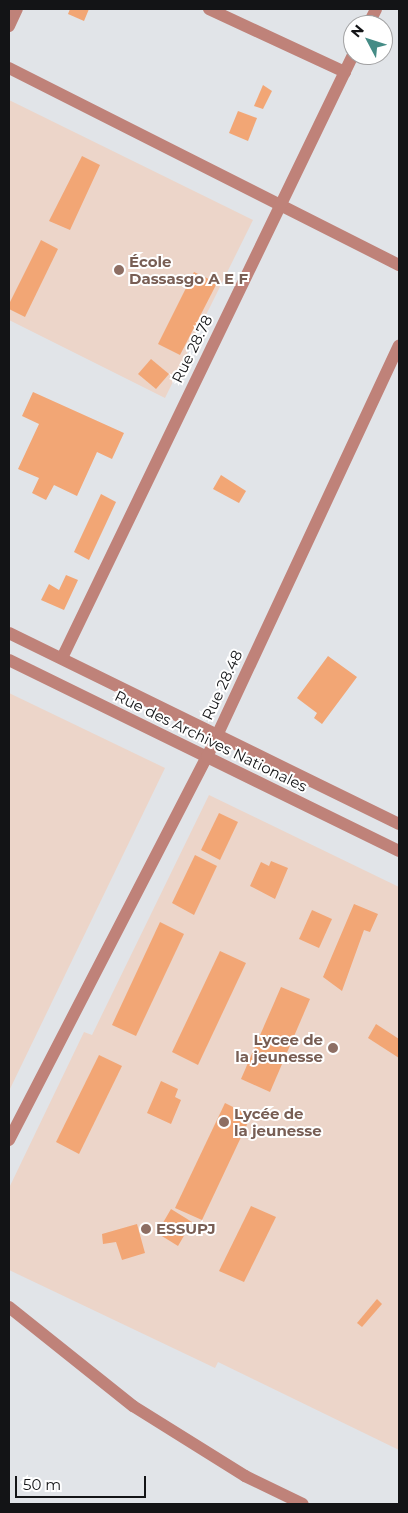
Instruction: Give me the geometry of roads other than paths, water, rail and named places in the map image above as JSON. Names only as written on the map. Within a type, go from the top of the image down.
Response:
[{"type":"street","points":[[9,26],[17,9]]},
{"type":"street","points":[[209,9],[345,72]]},
{"type":"street","name":"Rue 28.78","points":[[62,658],[349,65]]},
{"type":"street","points":[[9,68],[281,203],[399,265]]},
{"type":"street","name":"Rue 28.48","points":[[9,1140],[217,734],[399,346]]},
{"type":"street","name":"Rue des Archives Nationales","points":[[9,633],[399,824]]},
{"type":"street","name":"Rue des Archives Nationales","points":[[9,660],[399,851]]},
{"type":"street","points":[[9,1307],[133,1406],[245,1476],[303,1504]]},
{"type":"place","name":"École Dassasgo A E F","points":[[119,270]]},
{"type":"place","name":"Lycee de la jeunesse","points":[[333,1048]]},
{"type":"place","name":"Lycée de la jeunesse","points":[[224,1122]]},
{"type":"place","name":"ESSUPJ","points":[[146,1229]]}]
